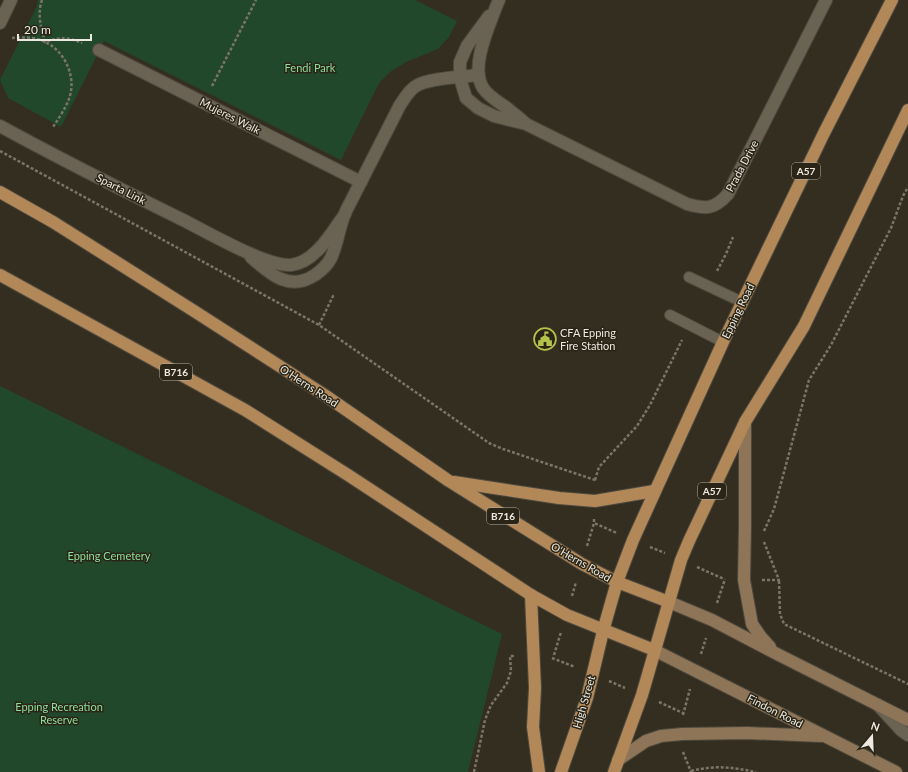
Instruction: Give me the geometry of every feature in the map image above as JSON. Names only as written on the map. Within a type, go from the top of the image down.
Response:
[{"type":"main road","name":"Epping Road","points":[[603,631],[617,582],[654,491],[742,302],[821,140],[892,0]]},
{"type":"main road","name":"A57","points":[[616,766],[642,695],[681,560],[745,422],[804,326],[908,110]]},
{"type":"main road","name":"O'Herns Road","points":[[0,192],[53,222],[194,311],[326,396],[449,481],[582,564],[617,582],[669,602]]},
{"type":"main road","name":"B716","points":[[0,275],[245,410],[348,475],[531,595],[566,615],[603,631]]},
{"type":"main road","points":[[745,422],[744,580],[752,624],[776,654]]},
{"type":"main road","points":[[449,481],[559,498],[595,501],[654,491]]},
{"type":"main road","points":[[531,595],[535,688],[532,727],[538,772]]},
{"type":"main road","points":[[669,602],[712,620],[908,720]]},
{"type":"main road","points":[[603,631],[654,650]]},
{"type":"main road","name":"High Street","points":[[561,772],[587,698],[603,631]]},
{"type":"main road","name":"Findon Road","points":[[654,650],[896,772]]},
{"type":"main road","points":[[616,766],[646,741],[661,736],[682,734],[747,733],[824,736]]},
{"type":"street","points":[[0,23],[11,0]]},
{"type":"street","name":"Prada Drive","points":[[460,78],[466,98],[478,108],[494,116],[526,124],[687,204],[703,208],[714,206],[721,202],[728,194],[738,176],[826,0]]},
{"type":"street","points":[[478,75],[478,63],[497,4]]},
{"type":"street","points":[[460,78],[460,62],[467,46],[497,4]]},
{"type":"street","name":"Mujeres Walk","points":[[99,50],[360,182]]},
{"type":"street","name":"Prada Drive","points":[[478,75],[483,88],[492,98],[506,107],[526,124]]},
{"type":"street","name":"Sparta Link","points":[[242,250],[269,273],[282,280],[295,282],[309,279],[324,269],[332,257],[345,214],[360,182],[400,105],[408,94],[417,86],[427,82],[478,75]]},
{"type":"street","name":"Sparta Link","points":[[0,126],[38,147],[242,250],[279,265],[292,265],[303,262],[323,244],[345,214]]},
{"type":"street","points":[[877,704],[901,730],[908,735]]},
{"type":"lane","points":[[689,277],[742,302]]},
{"type":"lane","points":[[670,315],[723,342]]},
{"type":"path","points":[[42,0],[39,6],[39,20],[45,42]]},
{"type":"path","points":[[204,103],[256,0]]},
{"type":"path","points":[[45,42],[67,37],[99,50]]},
{"type":"path","points":[[8,38],[34,39],[45,42],[55,49],[64,59],[69,70],[71,92],[66,105],[52,127]]},
{"type":"path","points":[[0,151],[319,325],[488,443],[595,480]]},
{"type":"path","points":[[763,533],[774,509],[809,380],[831,345],[891,228],[908,187]]},
{"type":"path","points":[[708,286],[726,254],[733,237]]},
{"type":"path","points":[[319,325],[334,294]]},
{"type":"path","points":[[553,658],[594,523],[595,480],[598,467],[637,426],[650,405],[690,325]]},
{"type":"path","points":[[594,523],[724,579],[779,580]]},
{"type":"path","points":[[764,541],[779,580],[780,614],[784,624],[908,684]]},
{"type":"path","points":[[724,579],[683,713],[683,751],[691,772],[705,768],[730,767],[756,772]]},
{"type":"path","points":[[474,772],[485,720],[491,705],[507,683],[511,671],[510,656]]},
{"type":"green space","name":"Fendi Park","points":[[38,0],[415,0],[457,21],[449,37],[438,49],[406,62],[390,72],[379,83],[341,160],[104,41],[61,127],[8,98],[0,80],[37,6]]},
{"type":"green space","name":"Epping Cemetery","points":[[0,386],[502,634],[468,772],[0,772]]},
{"type":"place","name":"CFA Epping Fire Station","points":[[545,339]]},
{"type":"park label","name":"Epping Recreation Reserve","points":[[59,713]]}]
